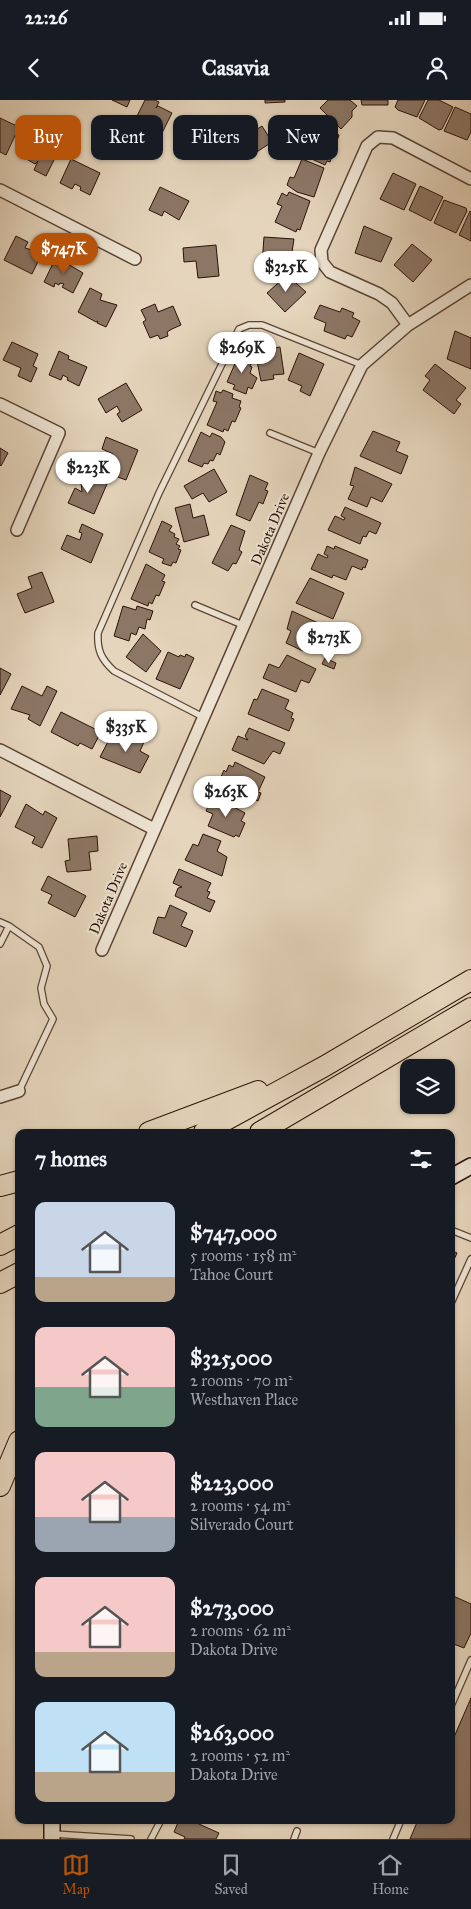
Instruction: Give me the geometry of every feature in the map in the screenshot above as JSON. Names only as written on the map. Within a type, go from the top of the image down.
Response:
[{"type":"highway","points":[[210,1129],[325,1066],[471,980]]},
{"type":"highway","points":[[265,1129],[471,1008]]},
{"type":"highway","points":[[292,1129],[471,1017]]},
{"type":"highway","points":[[157,1129],[325,1066]]},
{"type":"highway","points":[[0,1186],[15,1182]]},
{"type":"highway","points":[[0,1245],[15,1237]]},
{"type":"highway","points":[[0,1283],[15,1275]]},
{"type":"highway","points":[[0,1486],[15,1451]]},
{"type":"main road","points":[[455,1175],[471,1166]]},
{"type":"street","points":[[408,325],[392,303],[379,294],[330,272],[322,262],[321,250],[367,146],[378,136],[393,138],[471,178]]},
{"type":"street","points":[[0,190],[135,259]]},
{"type":"street","name":"Dakota Drive","points":[[102,950],[320,453],[362,365],[408,325],[471,285]]},
{"type":"street","points":[[0,404],[59,434],[16,530]]},
{"type":"street","points":[[0,750],[154,830]]},
{"type":"street","points":[[0,1097],[19,1091]]},
{"type":"lane","points":[[205,718],[114,671],[104,662],[97,647],[98,633],[159,493],[239,330],[249,325],[262,325],[362,365]]},
{"type":"lane","points":[[270,432],[320,453]]},
{"type":"lane","points":[[195,605],[244,626]]},
{"type":"lane","points":[[0,922],[40,947],[47,966],[41,988],[44,1004],[52,1019],[19,1091]]},
{"type":"lane","points":[[0,944],[9,926]]},
{"type":"lane","points":[[455,1232],[471,1238]]},
{"type":"lane","points":[[455,1294],[471,1259]]},
{"type":"lane","points":[[455,1697],[471,1660]]},
{"type":"lane","points":[[151,1839],[159,1824]]},
{"type":"lane","points":[[393,1839],[400,1824]]},
{"type":"lane","points":[[52,1831],[131,1839]]},
{"type":"lane","points":[[294,1839],[297,1831]]},
{"type":"building","points":[[112,100],[130,100],[127,107]]},
{"type":"building","points":[[145,100],[155,100],[159,102],[156,108],[158,106],[172,113],[163,131],[163,115],[138,115]]},
{"type":"building","points":[[265,100],[285,100],[285,102],[265,103]]},
{"type":"building","points":[[328,100],[350,100],[357,106],[352,111],[352,117],[341,129],[338,126],[338,115],[327,115],[320,108]]},
{"type":"building","points":[[361,100],[388,100],[388,105],[362,105]]},
{"type":"building","points":[[398,100],[425,100],[417,117],[398,110],[395,107]]},
{"type":"building","points":[[428,100],[439,100],[453,107],[442,129],[439,130],[419,118]]},
{"type":"building","points":[[455,107],[471,114],[471,132],[467,140],[444,131]]},
{"type":"building","points":[[0,118],[15,125],[15,136],[6,155],[0,152]]},
{"type":"building","points":[[262,126],[268,136],[268,145],[258,151],[258,129]]},
{"type":"building","points":[[28,160],[54,160],[46,176],[34,170],[38,161],[35,164]]},
{"type":"building","points":[[71,160],[100,173],[90,195],[80,190],[81,187],[75,184],[72,189],[60,183]]},
{"type":"building","points":[[302,160],[324,168],[314,197],[297,192],[287,185],[290,177],[294,178]]},
{"type":"building","points":[[314,160],[331,160],[330,162],[327,161],[325,165]]},
{"type":"building","points":[[393,173],[416,184],[404,210],[380,199]]},
{"type":"building","points":[[420,186],[443,197],[431,221],[409,210]]},
{"type":"building","points":[[160,187],[189,201],[179,220],[164,211],[162,216],[149,210]]},
{"type":"building","points":[[289,192],[310,201],[300,230],[297,229],[296,232],[275,222],[282,206],[277,204],[282,193],[287,196]]},
{"type":"building","points":[[444,200],[466,208],[467,211],[456,233],[434,223]]},
{"type":"building","points":[[471,212],[471,241],[459,235]]},
{"type":"building","points":[[364,226],[392,238],[381,262],[355,253]]},
{"type":"building","points":[[16,236],[28,242],[25,248],[42,253],[32,274],[4,260]]},
{"type":"building","points":[[264,237],[294,239],[290,265],[262,264]]},
{"type":"building","points":[[412,244],[432,260],[413,282],[394,265]]},
{"type":"building","points":[[216,245],[219,276],[198,278],[196,261],[184,262],[183,248]]},
{"type":"building","points":[[56,257],[83,273],[73,293],[62,287],[64,284],[60,283],[59,285],[55,283],[54,287],[44,282]]},
{"type":"building","points":[[287,275],[306,292],[285,312],[267,293]]},
{"type":"building","points":[[90,288],[102,294],[100,300],[117,305],[106,327],[97,323],[98,321],[96,322],[78,312]]},
{"type":"building","points":[[155,304],[158,312],[173,306],[181,325],[167,332],[168,336],[160,339],[158,335],[150,338],[143,322],[146,320],[141,310]]},
{"type":"building","points":[[320,305],[340,312],[342,308],[354,313],[352,317],[360,321],[352,337],[347,335],[345,339],[324,331],[326,323],[314,318]]},
{"type":"building","points":[[455,331],[471,338],[471,369],[447,359]]},
{"type":"building","points":[[12,342],[38,354],[33,366],[37,368],[31,382],[18,376],[21,368],[3,360]]},
{"type":"building","points":[[280,347],[284,374],[273,375],[274,379],[261,381],[255,351]]},
{"type":"building","points":[[59,351],[69,356],[68,359],[87,367],[79,386],[67,380],[68,378],[63,375],[61,380],[49,375]]},
{"type":"building","points":[[240,352],[250,356],[248,360],[252,362],[250,366],[252,367],[250,373],[257,378],[252,389],[248,387],[246,394],[233,389],[235,385],[227,382]]},
{"type":"building","points":[[299,353],[324,364],[310,396],[300,391],[302,386],[288,380]]},
{"type":"building","points":[[435,364],[466,388],[456,400],[461,404],[454,414],[423,390],[430,380],[425,376]]},
{"type":"building","points":[[126,383],[142,410],[122,422],[117,414],[120,412],[117,406],[106,413],[98,399]]},
{"type":"building","points":[[223,390],[233,394],[232,398],[241,401],[239,407],[241,408],[235,422],[232,421],[228,431],[224,429],[223,432],[207,425],[217,402],[213,401],[216,391],[221,393]]},
{"type":"building","points":[[373,431],[400,442],[396,451],[408,456],[401,474],[360,456]]},
{"type":"building","points":[[201,432],[210,437],[212,433],[221,437],[225,442],[220,455],[217,453],[213,461],[210,460],[208,464],[204,463],[202,467],[188,461]]},
{"type":"building","points":[[106,437],[138,450],[126,480],[104,472],[113,454],[102,449]]},
{"type":"building","points":[[0,448],[8,453],[1,466],[0,465]]},
{"type":"building","points":[[355,467],[392,484],[382,502],[371,497],[367,507],[348,499],[354,486],[350,485]]},
{"type":"building","points":[[214,469],[227,492],[209,502],[203,493],[192,499],[184,486]]},
{"type":"building","points":[[84,474],[107,484],[94,514],[68,503],[75,488],[82,492],[81,482]]},
{"type":"building","points":[[250,475],[268,483],[265,490],[268,491],[263,504],[259,502],[250,521],[236,515]]},
{"type":"building","points":[[190,504],[193,518],[204,515],[209,535],[184,542],[175,508]]},
{"type":"building","points":[[345,507],[381,523],[376,534],[369,531],[366,537],[363,536],[360,544],[328,530],[335,516],[344,520],[345,518],[341,516]]},
{"type":"building","points":[[162,521],[172,526],[169,531],[175,534],[174,537],[179,539],[176,544],[180,546],[178,549],[181,550],[176,563],[173,562],[171,566],[162,563],[164,559],[149,552]]},
{"type":"building","points":[[82,524],[103,534],[91,563],[61,549],[67,535],[80,540],[82,533],[79,532]]},
{"type":"building","points":[[231,525],[245,531],[239,550],[242,552],[236,564],[233,563],[228,571],[212,563]]},
{"type":"building","points":[[327,546],[334,549],[335,546],[368,560],[365,568],[363,567],[362,570],[352,566],[346,580],[333,575],[332,578],[311,569],[318,554],[327,558],[328,556],[324,554]]},
{"type":"building","points":[[146,564],[165,575],[162,581],[165,582],[159,596],[156,595],[152,604],[149,602],[148,606],[131,599]]},
{"type":"building","points":[[42,572],[54,602],[25,613],[17,594],[32,588],[28,577]]},
{"type":"building","points":[[310,578],[344,593],[333,619],[296,603]]},
{"type":"building","points":[[123,606],[136,610],[137,606],[153,611],[150,620],[147,619],[145,629],[139,627],[136,635],[131,633],[129,641],[114,636]]},
{"type":"building","points":[[292,611],[329,628],[319,645],[308,640],[303,651],[286,643],[291,631],[287,629]]},
{"type":"building","points":[[143,634],[161,651],[146,672],[126,657]]},
{"type":"building","points":[[168,652],[179,657],[180,655],[185,657],[186,654],[194,658],[180,689],[156,679]]},
{"type":"building","points":[[287,655],[316,669],[309,683],[301,680],[296,692],[263,678],[269,664],[279,668]]},
{"type":"building","points":[[325,658],[336,663],[334,669],[322,664]]},
{"type":"building","points":[[0,668],[11,674],[0,695]]},
{"type":"building","points":[[22,686],[42,696],[47,686],[57,691],[40,726],[28,719],[30,715],[11,709]]},
{"type":"building","points":[[262,689],[289,700],[285,709],[293,713],[291,718],[294,719],[289,731],[248,714],[254,699],[257,700]]},
{"type":"building","points":[[61,712],[101,732],[92,749],[80,743],[78,746],[51,732]]},
{"type":"building","points":[[249,728],[285,743],[280,754],[273,751],[264,764],[232,750],[238,736],[248,740],[245,736]]},
{"type":"building","points":[[112,734],[129,745],[134,736],[144,742],[140,751],[149,756],[140,773],[100,757]]},
{"type":"building","points":[[235,762],[265,777],[258,792],[261,793],[258,801],[217,786],[224,770],[226,772],[229,765],[233,767]]},
{"type":"building","points":[[0,790],[11,796],[0,817]]},
{"type":"building","points":[[213,796],[245,813],[241,821],[245,823],[239,837],[236,835],[234,837],[208,826],[213,814],[206,811]]},
{"type":"building","points":[[26,804],[43,815],[45,811],[57,818],[42,848],[32,843],[35,837],[15,827]]},
{"type":"building","points":[[203,834],[221,841],[217,851],[227,857],[222,876],[185,860],[193,844],[198,846]]},
{"type":"building","points":[[97,836],[98,851],[89,852],[91,870],[67,872],[65,861],[70,860],[68,839]]},
{"type":"building","points":[[179,869],[211,883],[207,891],[210,892],[207,898],[215,901],[210,912],[175,896],[178,888],[182,887],[173,883]]},
{"type":"building","points":[[48,876],[86,896],[75,917],[48,903],[52,895],[41,890]]},
{"type":"building","points":[[170,905],[187,913],[181,926],[193,931],[186,947],[153,933],[158,917],[165,918]]},
{"type":"building","points":[[455,1597],[471,1604],[471,1633],[464,1648],[455,1645]]},
{"type":"building","points":[[471,1698],[471,1839],[410,1839],[416,1824],[455,1824],[455,1735]]},
{"type":"building","points":[[177,1824],[199,1824],[219,1833],[216,1839],[184,1839],[185,1837],[174,1832]]}]
